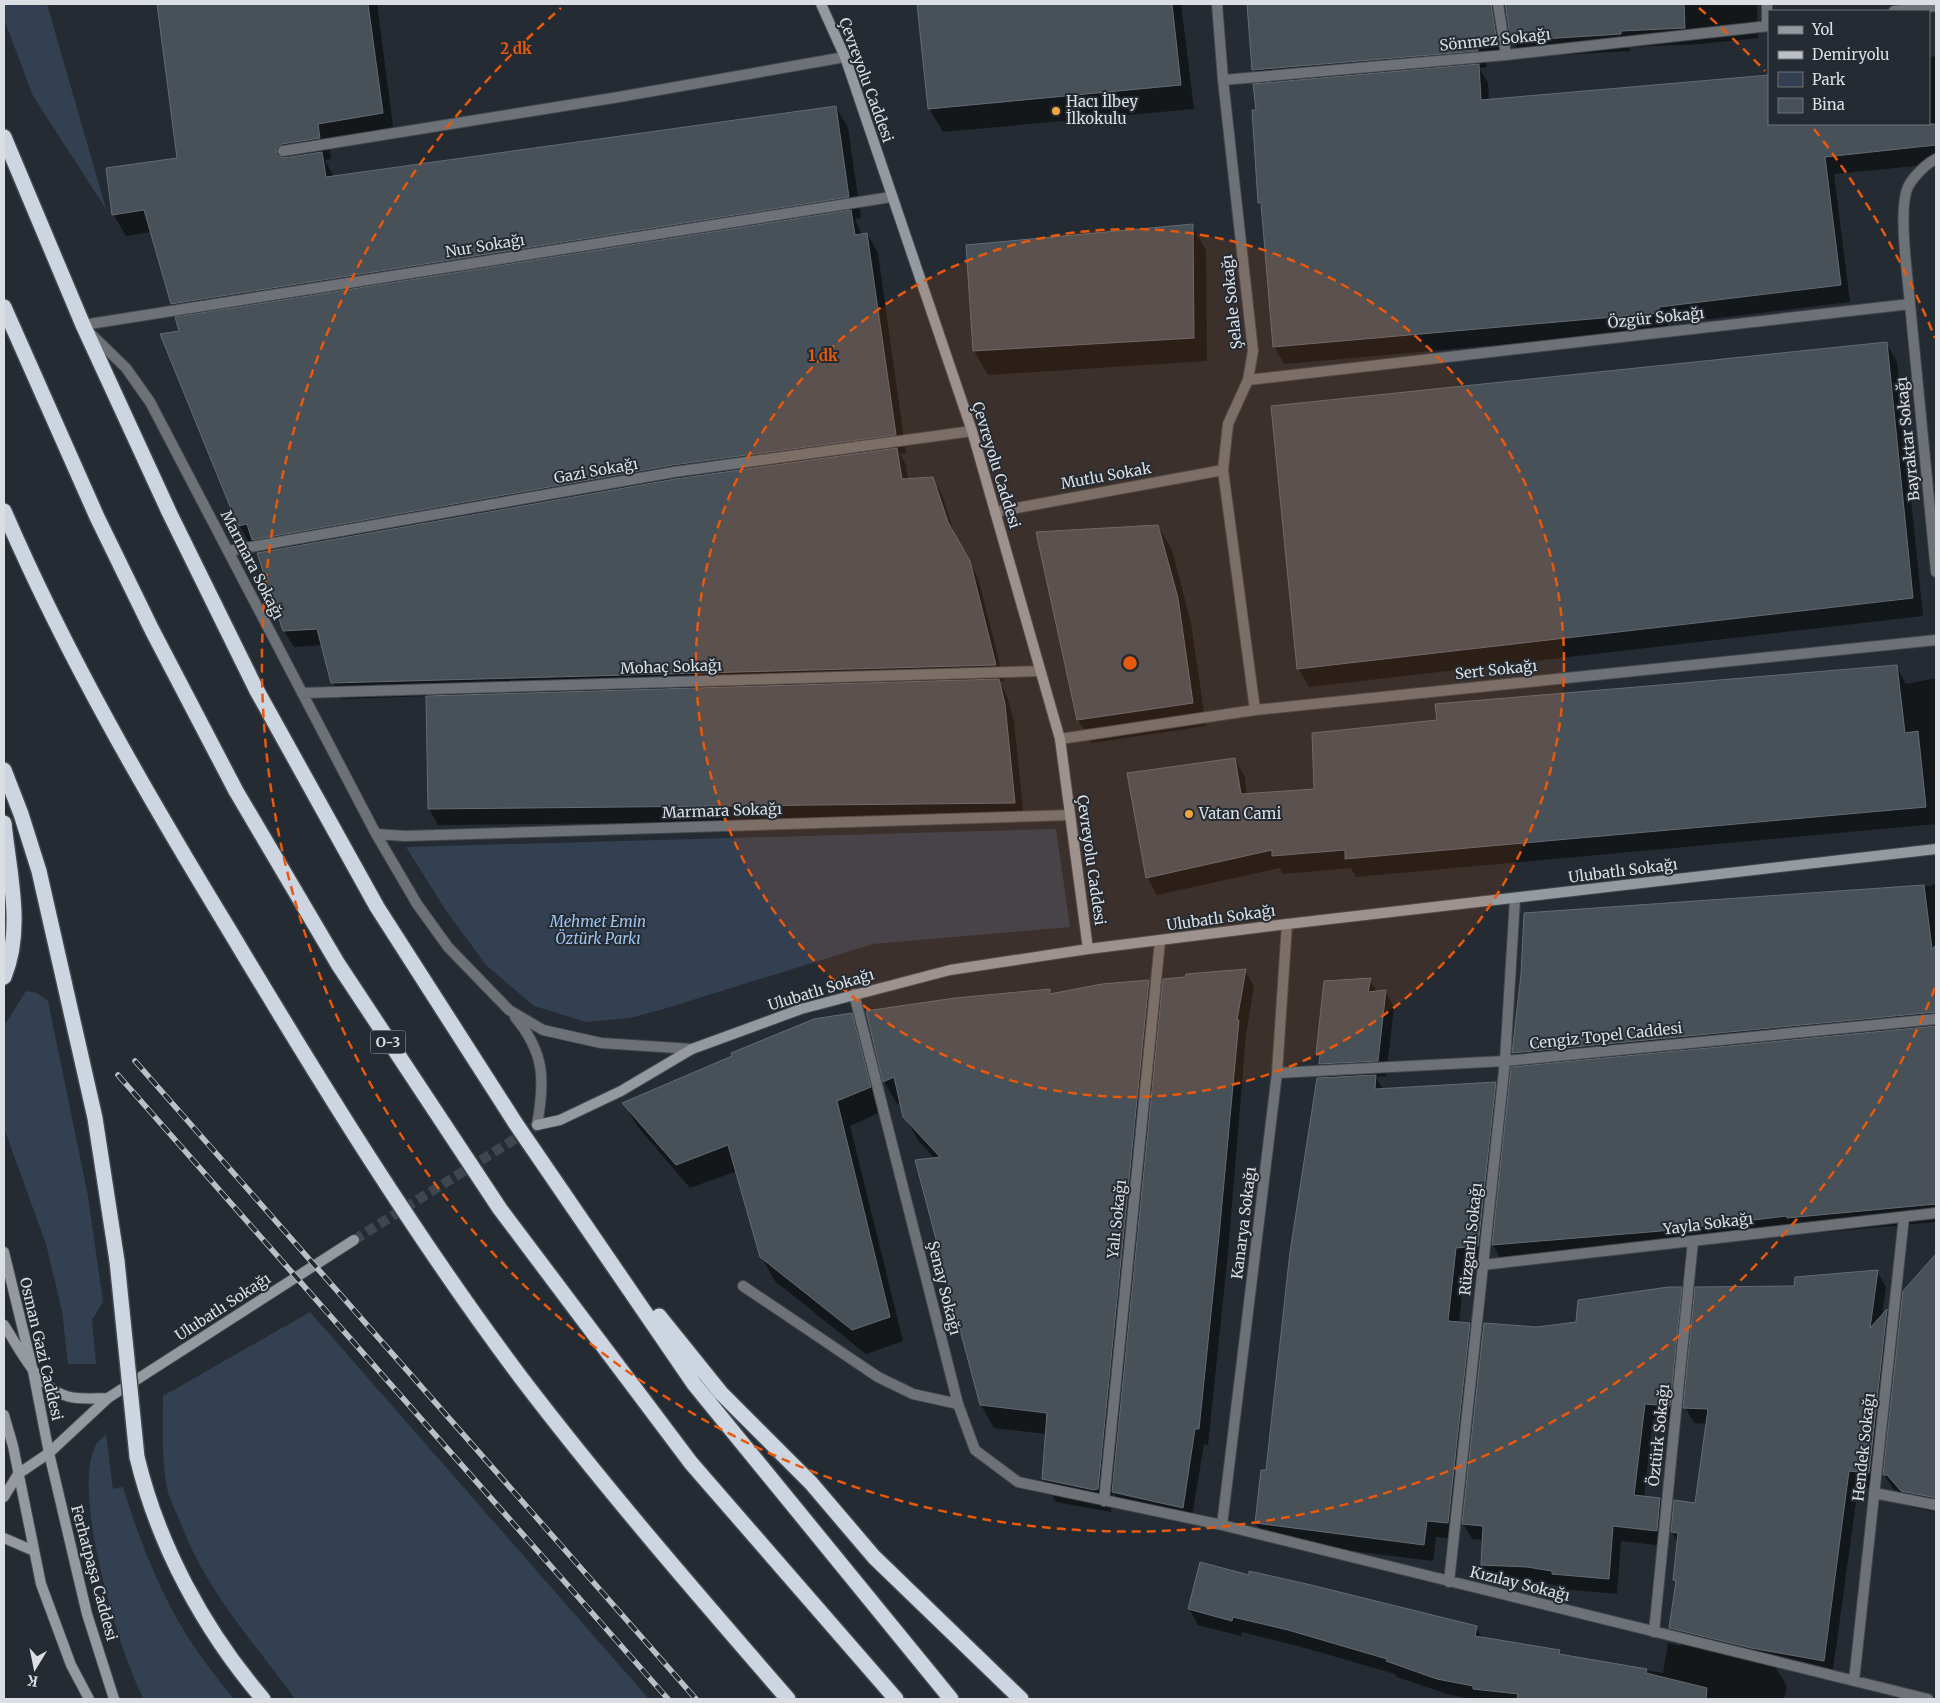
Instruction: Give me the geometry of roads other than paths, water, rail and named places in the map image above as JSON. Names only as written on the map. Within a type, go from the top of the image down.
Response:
[{"type":"highway","points":[[4,137],[82,325],[208,592],[256,689],[377,906],[455,1032],[694,1384],[951,1699]]},
{"type":"highway","name":"O-3","points":[[4,307],[80,481],[152,630],[236,791],[338,964],[500,1209],[685,1455],[896,1699]]},
{"type":"highway","points":[[4,512],[65,642],[111,731],[344,1121],[420,1235],[522,1378],[672,1565],[788,1699]]},
{"type":"highway","points":[[4,770],[21,814],[47,908],[95,1118],[117,1261],[137,1457],[154,1517],[178,1570],[246,1680],[263,1699]]},
{"type":"highway","points":[[4,823],[14,914],[12,948],[4,976]]},
{"type":"highway","points":[[579,1214],[721,1393],[811,1483],[874,1557],[1021,1699]]},
{"type":"main road","name":"Çevreyolu Caddesi","points":[[821,4],[845,56],[891,197],[972,430],[1060,739],[1088,949]]},
{"type":"main road","name":"Ulubatlı Sokağı","points":[[537,1125],[560,1120],[621,1091],[692,1049],[801,1009],[950,970],[1088,949],[1287,924],[1936,850]]},
{"type":"main road","name":"Ulubatlı Sokağı","points":[[18,1474],[48,1453],[108,1398],[354,1240]]},
{"type":"main road","name":"Osman Gazi Caddesi","points":[[4,1252],[33,1371],[48,1453]]},
{"type":"main road","points":[[4,1325],[33,1371],[55,1391],[75,1398],[108,1398]]},
{"type":"main road","points":[[4,1415],[41,1584],[71,1665],[88,1699]]},
{"type":"main road","name":"Ferhatpaşa Caddesi","points":[[48,1453],[87,1614],[114,1699]]},
{"type":"main road","points":[[4,1497],[18,1474]]},
{"type":"main road","points":[[4,1538],[34,1551]]},
{"type":"street","name":"Şelale Sokağı","points":[[1217,4],[1223,80],[1253,351],[1248,380],[1228,424],[1223,470],[1255,710]]},
{"type":"street","points":[[1498,4],[1506,55]]},
{"type":"street","points":[[1767,4],[1768,26]]},
{"type":"street","points":[[1902,10],[1936,6]]},
{"type":"street","name":"Sönmez Sokağı","points":[[1223,80],[1506,55],[1768,26]]},
{"type":"street","points":[[283,151],[618,97],[845,56]]},
{"type":"street","points":[[1910,304],[1904,211],[1908,186],[1930,162],[1936,159]]},
{"type":"street","name":"Nur Sokağı","points":[[82,325],[891,197]]},
{"type":"street","name":"Özgür Sokağı","points":[[1248,380],[1910,304]]},
{"type":"street","name":"Bayraktar Sokağı","points":[[1910,304],[1936,572]]},
{"type":"street","name":"Marmara Sokağı","points":[[82,325],[126,368],[150,402],[376,834],[417,904],[448,946],[510,1010],[543,1030],[601,1043],[692,1049]]},
{"type":"street","name":"Gazi Sokağı","points":[[228,551],[674,472],[972,430]]},
{"type":"street","name":"Mutlu Sokak","points":[[995,512],[1223,470]]},
{"type":"street","name":"Sert Sokağı","points":[[1060,739],[1255,710],[1936,640]]},
{"type":"street","name":"Mohaç Sokağı","points":[[302,693],[1040,671]]},
{"type":"street","name":"Marmara Sokağı","points":[[376,834],[415,836],[1070,815]]},
{"type":"street","name":"Rüzgarlı Sokağı","points":[[1449,1582],[1506,1062],[1515,899]]},
{"type":"street","name":"Kanarya Sokağı","points":[[1222,1525],[1278,1073],[1287,924]]},
{"type":"street","name":"Yalı Sokağı","points":[[1104,1500],[1160,941]]},
{"type":"street","name":"Şenay Sokağı","points":[[854,994],[958,1404],[975,1450],[1018,1482],[1104,1500]]},
{"type":"street","points":[[510,1010],[536,1046],[543,1072],[537,1125]]},
{"type":"street","name":"Cengiz Topel Caddesi","points":[[1278,1073],[1506,1062],[1936,1019]]},
{"type":"street","name":"Yayla Sokağı","points":[[1483,1266],[1936,1213]]},
{"type":"street","name":"Hendek Sokağı","points":[[1854,1681],[1904,1217]]},
{"type":"street","name":"Öztürk Sokağı","points":[[1654,1632],[1693,1241]]},
{"type":"street","points":[[743,1286],[878,1377],[913,1394],[958,1404]]},
{"type":"street","points":[[1874,1493],[1936,1505]]},
{"type":"street","name":"Kızılay Sokağı","points":[[1104,1500],[1222,1525],[1928,1699]]},
{"type":"tunnel","points":[[354,1240],[537,1125]]},
{"type":"railway","points":[[135,1061],[696,1699]]},
{"type":"railway","points":[[118,1075],[668,1699]]},
{"type":"place","name":"Hacı İlbey İlkokulu","points":[[1056,111]]},
{"type":"place","name":"Vatan Cami","points":[[1189,814]]},
{"type":"park label","name":"Mehmet Emin Öztürk Parkı","points":[[598,930]]}]
